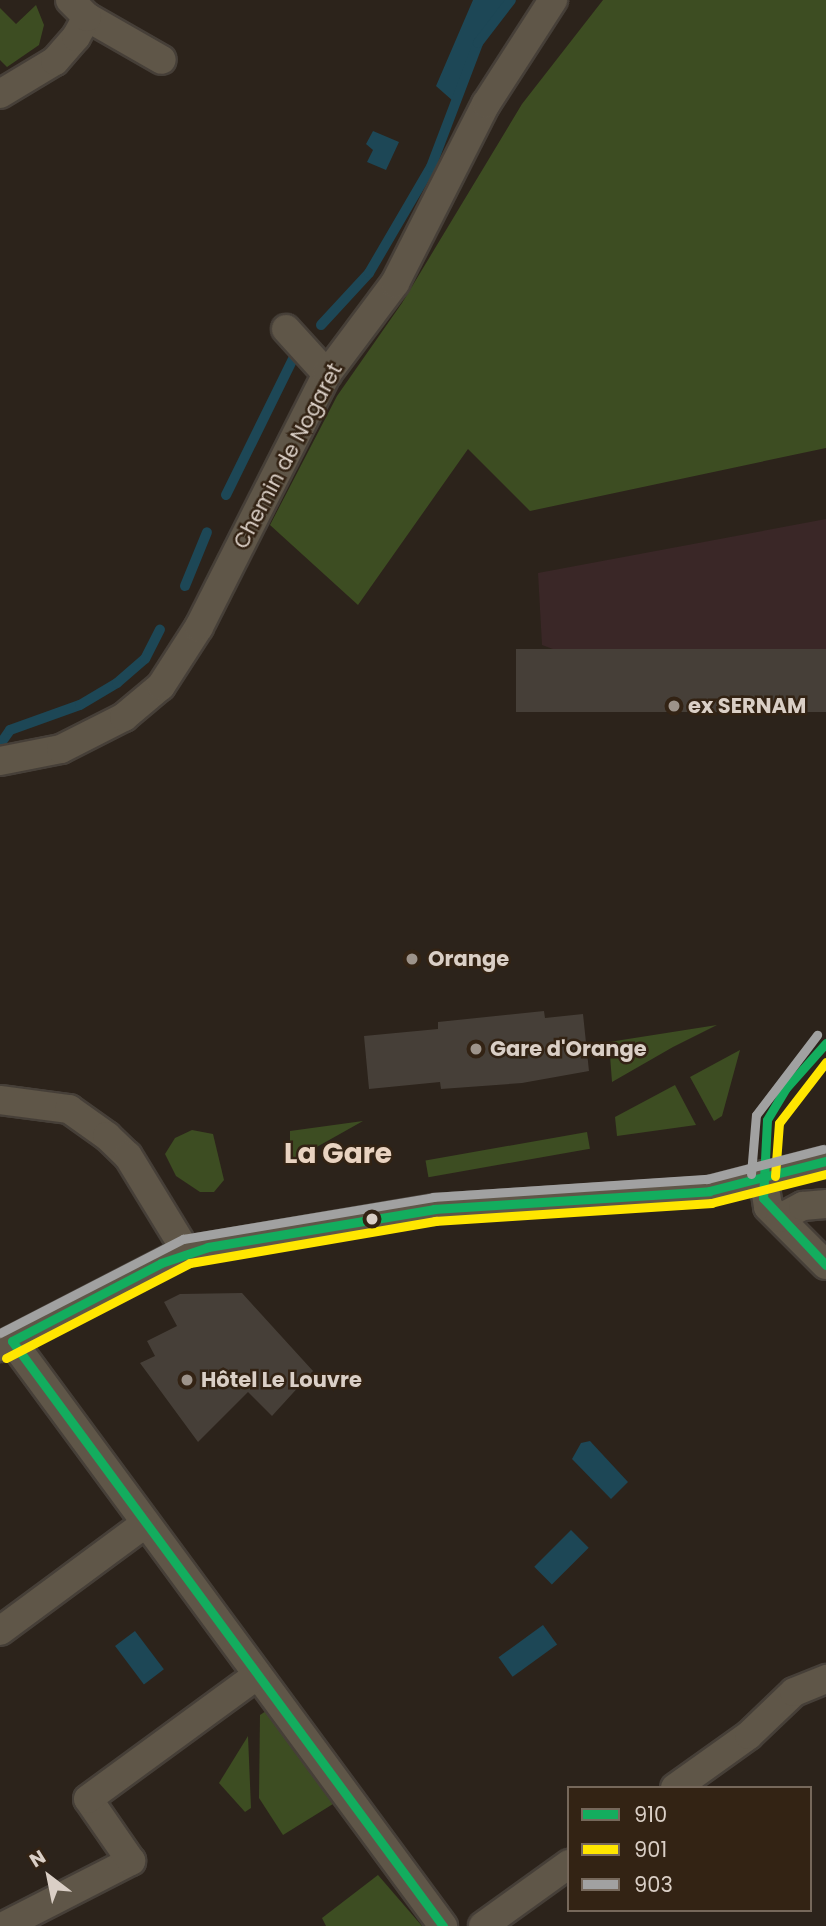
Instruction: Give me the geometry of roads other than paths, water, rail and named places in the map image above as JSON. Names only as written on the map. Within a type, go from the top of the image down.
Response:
[{"type":"street","name":"Chemin de Nogaret","points":[[0,761],[61,749],[124,717],[161,686],[199,627],[327,374],[395,283],[486,104],[553,0]]},
{"type":"street","points":[[0,94],[55,61],[79,9],[162,60]]},
{"type":"street","points":[[286,329],[327,374]]},
{"type":"street","points":[[0,1100],[69,1109],[107,1136],[128,1156],[186,1251]]},
{"type":"street","points":[[443,1926],[6,1344],[186,1251],[396,1213],[709,1191],[826,1161]]},
{"type":"street","points":[[763,1175],[763,1198],[826,1265]]},
{"type":"street","points":[[779,1218],[803,1206],[826,1204]]},
{"type":"street","points":[[0,1631],[143,1525]]},
{"type":"street","points":[[4,1926],[131,1861],[88,1799],[256,1676]]},
{"type":"street","points":[[678,1786],[749,1735],[794,1692],[826,1679]]},
{"type":"street","points":[[483,1926],[567,1865]]},
{"type":"water","points":[[473,0],[507,0],[473,45],[453,101],[436,86]]},
{"type":"water","points":[[373,131],[399,142],[386,170],[367,162],[373,150],[366,144]]},
{"type":"water","points":[[590,1441],[628,1482],[611,1499],[572,1459],[581,1443]]},
{"type":"water","points":[[571,1530],[589,1548],[552,1584],[534,1567]]},
{"type":"water","points":[[543,1625],[557,1644],[513,1677],[499,1657]]},
{"type":"water","points":[[135,1631],[164,1669],[144,1684],[115,1646]]},
{"type":"waterway","points":[[321,325],[369,273],[431,167],[478,43],[511,0]]},
{"type":"waterway","points":[[226,495],[293,359]]},
{"type":"waterway","points":[[185,586],[207,532]]},
{"type":"waterway","points":[[1,743],[10,730],[80,705],[117,683],[145,659],[160,630]]},
{"type":"place","name":"ex SERNAM","points":[[674,706]]},
{"type":"place","name":"Orange","points":[[412,959]]},
{"type":"place","name":"Gare d'Orange","points":[[476,1049]]},
{"type":"place","name":"Hôtel Le Louvre","points":[[187,1380]]},
{"type":"district","name":"La Gare","points":[[338,1154]]}]
